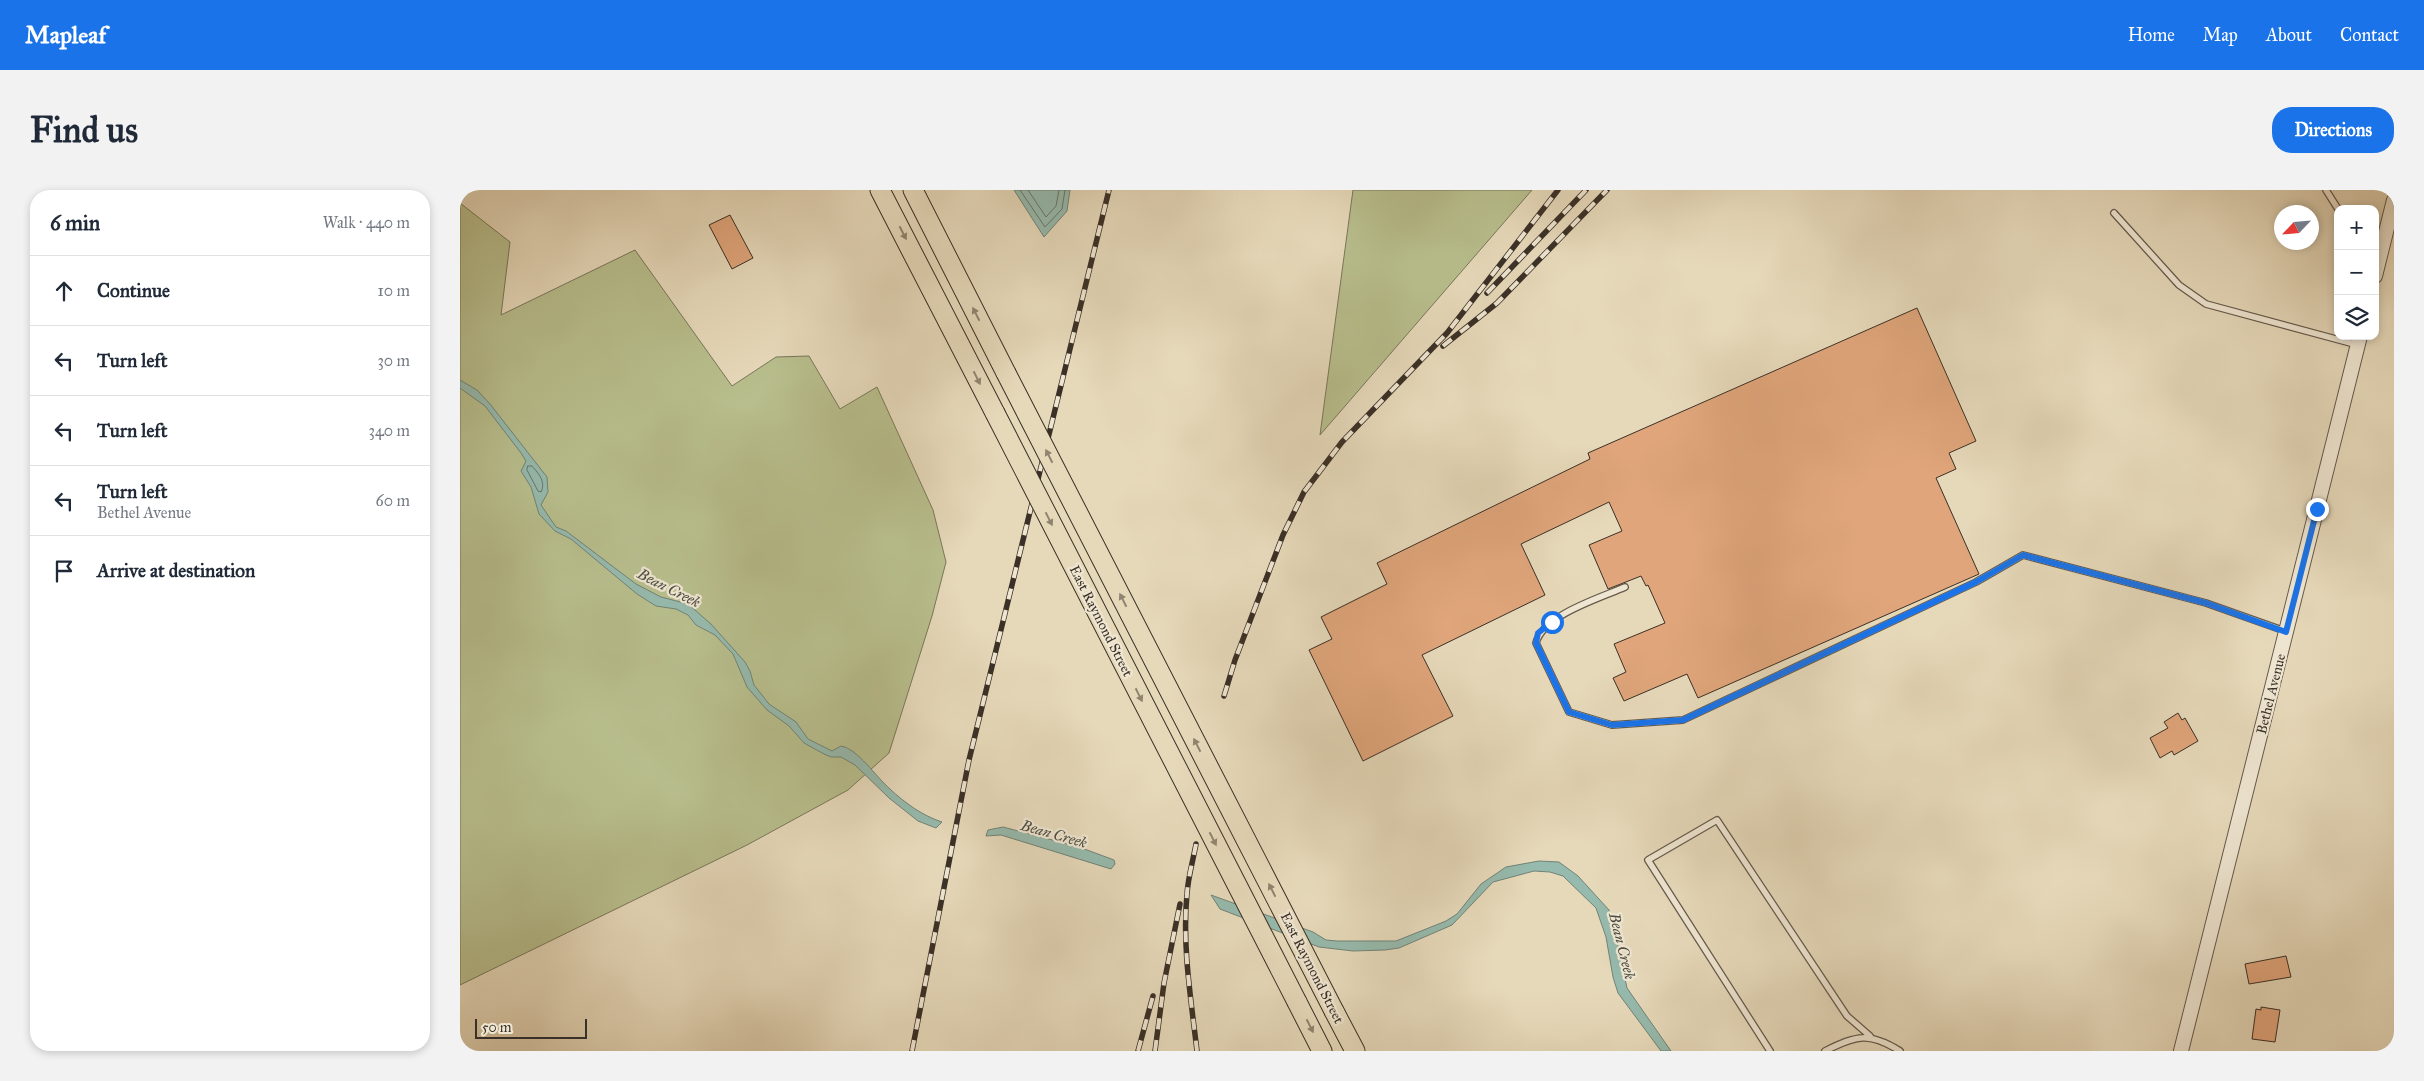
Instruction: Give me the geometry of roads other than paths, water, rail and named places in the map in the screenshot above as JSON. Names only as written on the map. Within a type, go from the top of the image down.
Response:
[{"type":"main road","name":"East Raymond Street","points":[[880,190],[1322,1051]]},
{"type":"main road","name":"East Raymond Street","points":[[913,190],[1355,1051]]},
{"type":"street","points":[[2378,250],[2394,200]]},
{"type":"street","name":"Bethel Avenue","points":[[2181,1051],[2359,341]]},
{"type":"lane","points":[[2326,190],[2335,205]]},
{"type":"lane","points":[[2114,213],[2179,285],[2206,304],[2359,341]]},
{"type":"lane","points":[[1625,587],[1575,608],[1552,622],[1538,633],[1536,643],[1569,712],[1612,725],[1683,720],[1976,582],[2023,555],[2206,603],[2286,632]]},
{"type":"lane","points":[[1770,1051],[1648,860],[1717,820],[1847,1016],[1870,1036],[1900,1051]]},
{"type":"lane","points":[[1825,1051],[1846,1040],[1870,1036]]},
{"type":"water","points":[[1014,190],[1070,190],[1067,211],[1044,237]]},
{"type":"water","points":[[460,380],[477,390],[490,404],[547,477],[548,492],[541,505],[556,527],[566,531],[636,584],[661,597],[688,604],[711,624],[745,662],[754,685],[769,704],[796,722],[808,739],[832,751],[841,746],[854,752],[902,799],[921,813],[942,822],[936,828],[918,821],[889,798],[855,765],[841,757],[831,757],[824,754],[804,743],[789,726],[767,710],[747,687],[733,654],[715,635],[696,625],[688,615],[676,609],[656,606],[637,594],[571,539],[555,531],[539,514],[531,487],[521,471],[526,461],[521,453],[485,406],[460,388]]},
{"type":"water","points":[[1003,827],[1079,847],[1114,860],[1115,864],[1111,869],[1001,835],[986,836],[988,830]]},
{"type":"water","points":[[1539,861],[1559,862],[1578,876],[1609,910],[1627,988],[1671,1051],[1661,1051],[1618,993],[1613,977],[1606,937],[1596,908],[1563,876],[1550,872],[1534,871],[1493,882],[1452,925],[1399,948],[1385,950],[1353,951],[1319,947],[1220,909],[1211,895],[1313,932],[1326,940],[1396,941],[1446,921],[1457,914],[1481,884],[1506,867]]},
{"type":"railway","points":[[912,1051],[969,760],[1109,190]]},
{"type":"railway","points":[[1224,696],[1235,660],[1283,535],[1304,492],[1342,442],[1447,333],[1558,190]]},
{"type":"railway","points":[[1487,293],[1586,190]]},
{"type":"railway","points":[[1443,346],[1497,303],[1607,190]]},
{"type":"railway","points":[[1196,844],[1189,875],[1186,933],[1188,972],[1197,1051]]},
{"type":"railway","points":[[1155,1051],[1164,983],[1180,904]]},
{"type":"railway","points":[[1138,1051],[1153,996]]},
{"type":"water label","name":"Bean Creek","points":[[669,588]]},
{"type":"water label","name":"Bean Creek","points":[[1054,834]]},
{"type":"water label","name":"Bean Creek","points":[[1622,946]]}]
